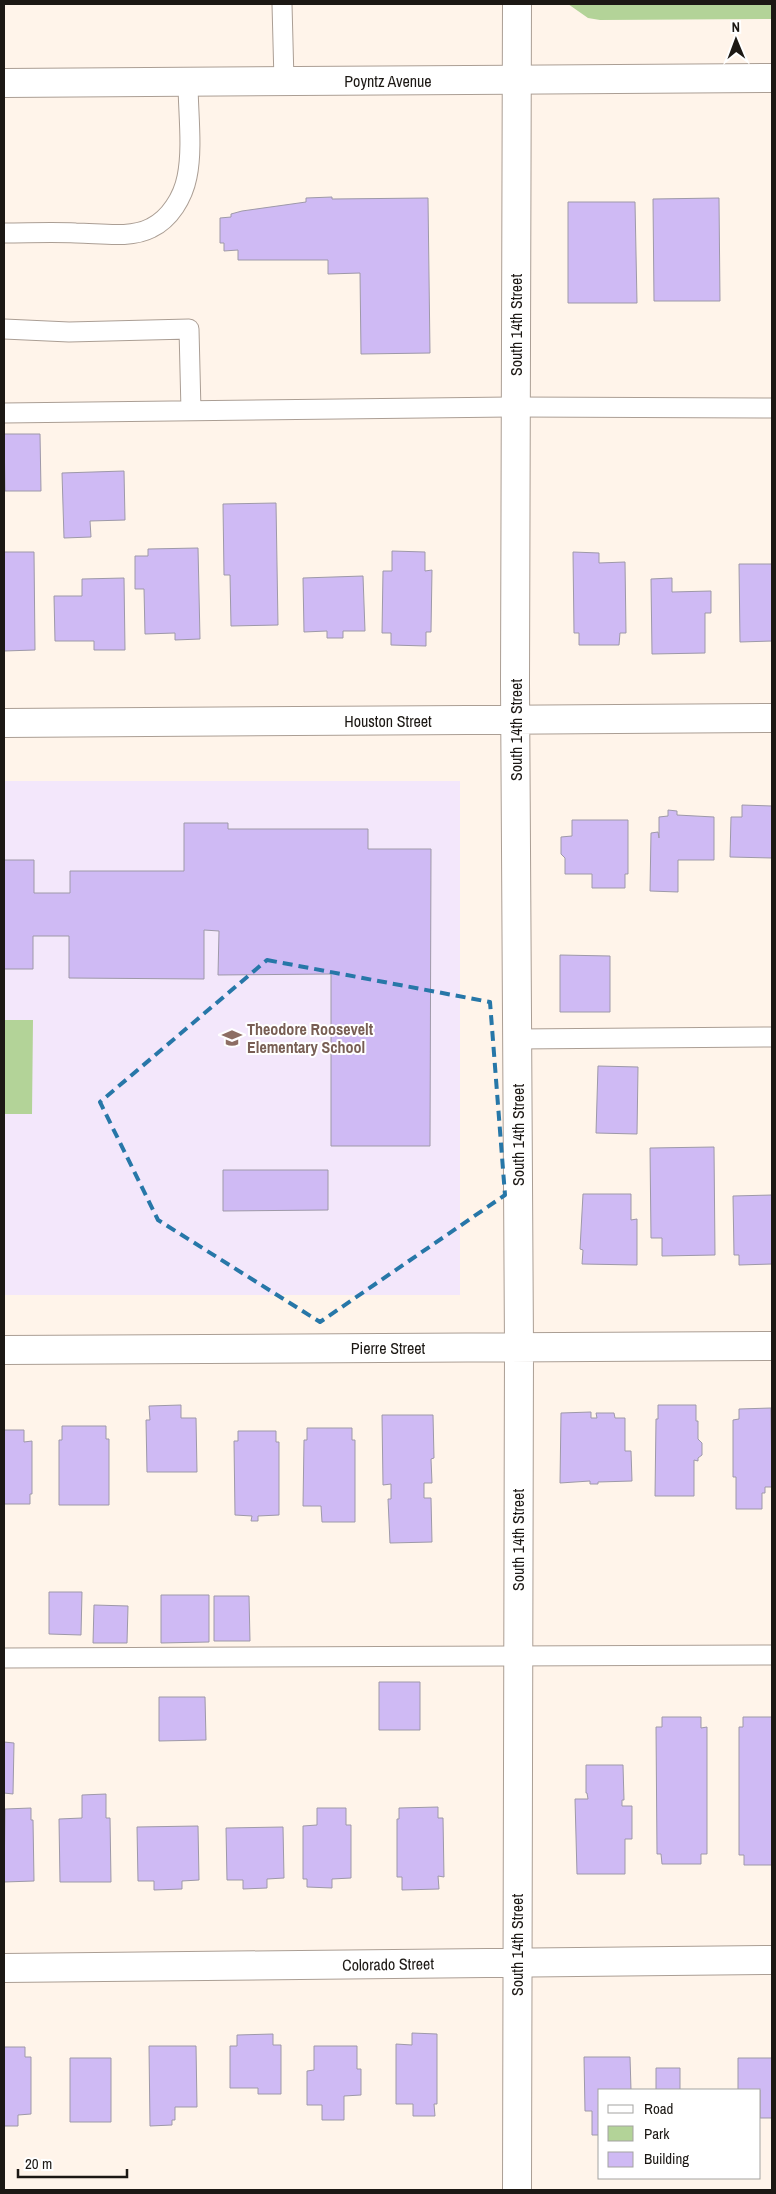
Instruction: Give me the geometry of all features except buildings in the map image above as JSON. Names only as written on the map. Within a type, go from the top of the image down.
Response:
[{"type":"street","name":"South 14th Street","points":[[517,4],[516,720],[519,1348],[517,2190]]},
{"type":"street","name":"Poyntz Avenue","points":[[4,83],[772,78]]},
{"type":"street","name":"Houston Street","points":[[4,723],[772,718]]},
{"type":"street","name":"Pierre Street","points":[[4,1350],[772,1346]]},
{"type":"street","name":"Colorado Street","points":[[4,1968],[772,1960]]},
{"type":"lane","points":[[282,4],[284,81]]},
{"type":"lane","points":[[4,233],[127,234],[150,229],[160,223],[167,217],[176,203],[187,177],[189,157],[188,82]]},
{"type":"lane","points":[[4,329],[69,332],[190,328],[191,411]]},
{"type":"lane","points":[[4,413],[516,407],[772,408]]},
{"type":"lane","points":[[517,1039],[772,1037]]},
{"type":"lane","points":[[4,1658],[772,1655]]},
{"type":"highlighted area","points":[[267,960],[490,1002],[505,1195],[320,1322],[158,1220],[100,1102]]},
{"type":"shaded area","name":"Theodore Roosevelt Elementary School","points":[[4,781],[460,781],[460,1295],[4,1295]]},
{"type":"green space","points":[[568,4],[772,4],[772,19],[600,20],[588,18]]},
{"type":"green space","points":[[4,1020],[33,1020],[32,1114],[4,1114]]},
{"type":"place","name":"Theodore Roosevelt Elementary School","points":[[232,1038]]}]
